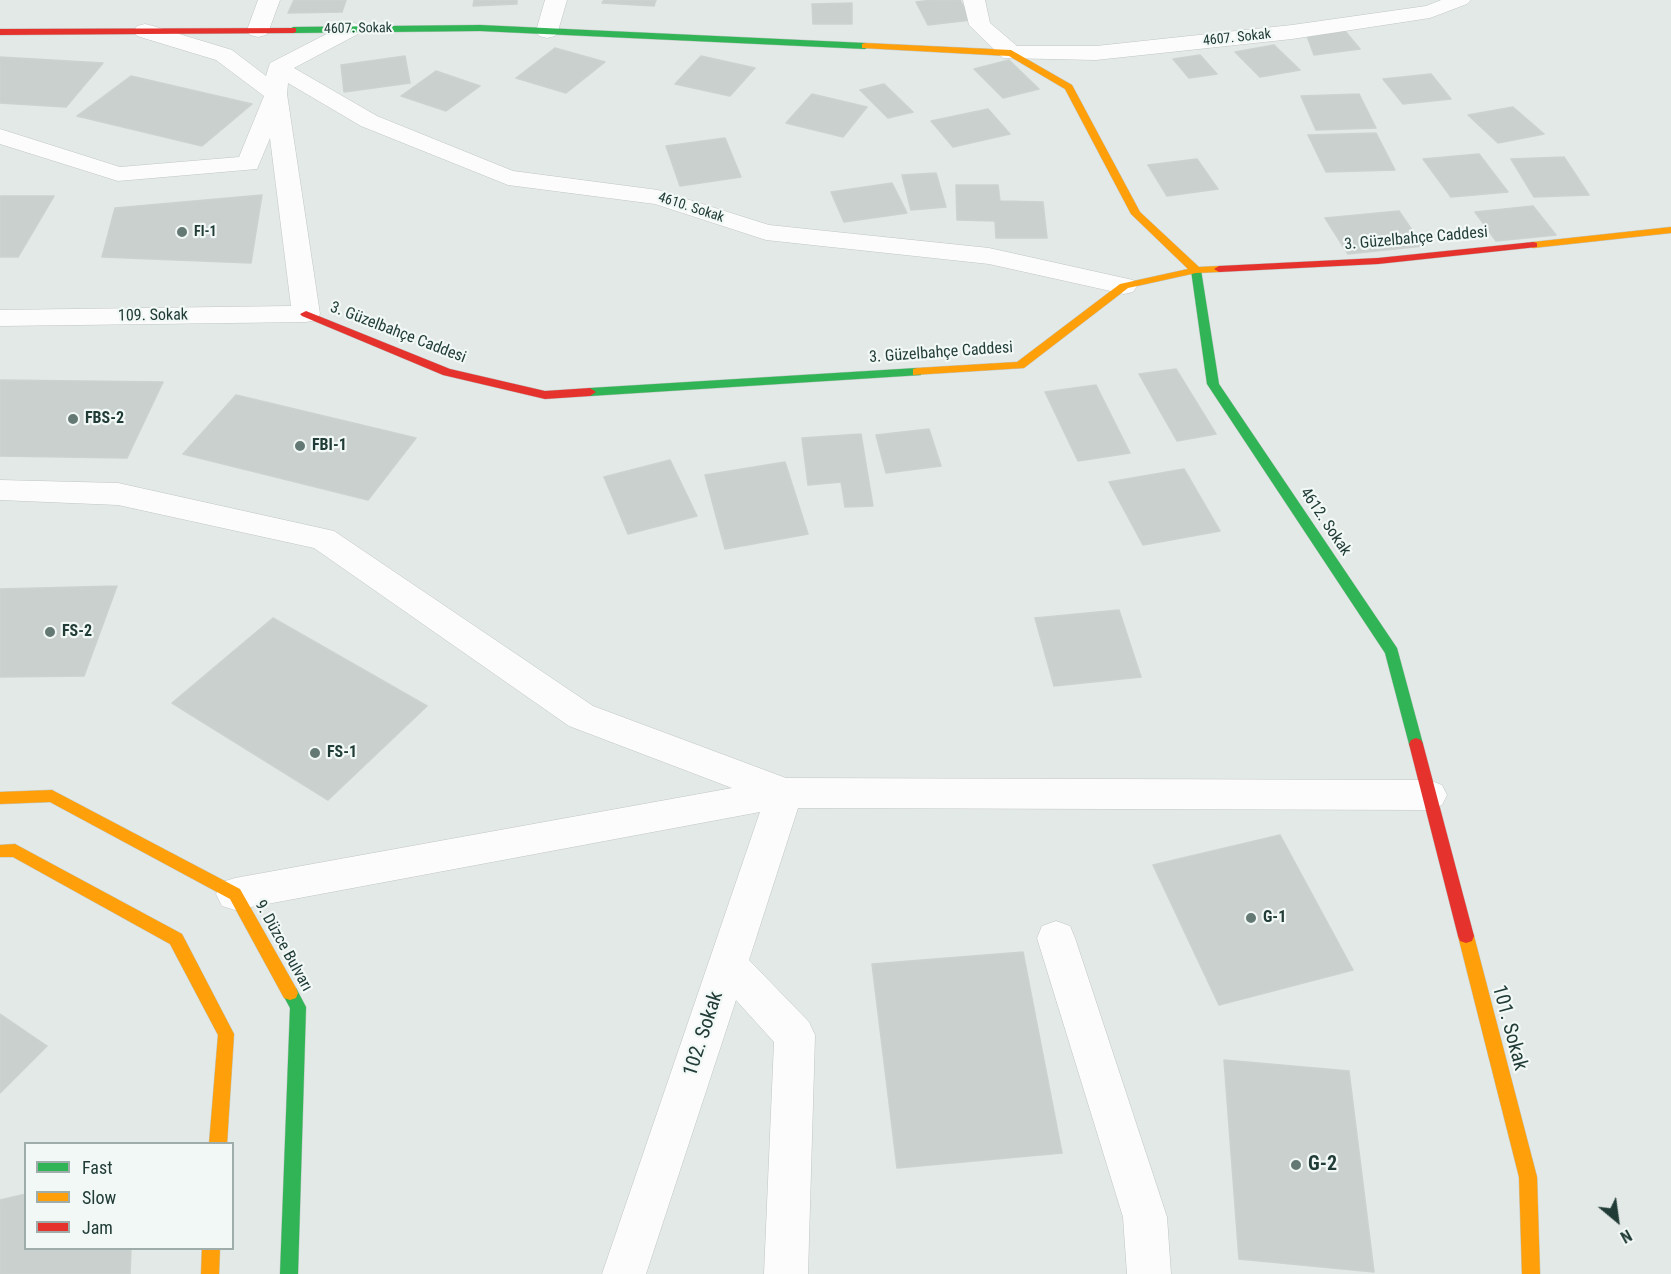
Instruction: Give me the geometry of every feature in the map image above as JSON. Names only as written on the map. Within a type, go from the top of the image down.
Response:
[{"type":"street","points":[[258,30],[269,0]]},
{"type":"street","points":[[547,31],[556,0]]},
{"type":"street","points":[[974,0],[980,26],[1011,53],[1069,87],[1136,214],[1196,270]]},
{"type":"street","name":"4607. Sokak","points":[[0,32],[480,28],[1011,53],[1096,53],[1292,32],[1430,12],[1460,0]]},
{"type":"street","points":[[306,314],[276,94],[278,68],[350,29]]},
{"type":"street","points":[[145,31],[224,54],[276,94]]},
{"type":"street","name":"4610. Sokak","points":[[278,68],[369,121],[508,178],[658,197],[766,232],[989,256],[1124,286]]},
{"type":"street","points":[[0,136],[118,174],[248,164],[276,94]]},
{"type":"street","name":"3. Güzelbahçe Caddesi","points":[[306,314],[447,372],[545,395],[1020,365],[1124,286],[1196,270],[1378,261],[1671,230]]},
{"type":"street","name":"4612. Sokak","points":[[1196,270],[1213,384],[1392,652],[1429,795]]},
{"type":"street","name":"109. Sokak","points":[[0,318],[306,314]]},
{"type":"street","points":[[0,490],[118,494],[323,538],[581,716],[785,793]]},
{"type":"street","points":[[235,894],[785,793],[1429,795]]},
{"type":"street","name":"102. Sokak","points":[[624,1274],[785,793]]},
{"type":"street","name":"101. Sokak","points":[[1429,795],[1528,1177],[1531,1274]]},
{"type":"street","name":"9. Düzce Bulvarı","points":[[0,798],[52,796],[235,894],[298,1007],[289,1274]]},
{"type":"street","points":[[0,851],[15,850],[176,939],[226,1034],[219,1142]]},
{"type":"street","points":[[1056,938],[1145,1217],[1149,1274]]},
{"type":"street","points":[[727,964],[795,1035],[786,1274]]},
{"type":"street","points":[[210,1274],[211,1250]]},
{"type":"building","points":[[294,0],[346,0],[342,12],[288,13]]},
{"type":"building","points":[[474,0],[517,0],[517,4],[473,6]]},
{"type":"building","points":[[604,0],[656,0],[654,6],[602,3]]},
{"type":"building","points":[[960,0],[971,20],[928,25],[916,2]]},
{"type":"building","points":[[852,3],[852,24],[813,24],[812,4]]},
{"type":"building","points":[[1345,31],[1360,49],[1314,55],[1307,36]]},
{"type":"building","points":[[1274,45],[1300,70],[1260,77],[1235,52]]},
{"type":"building","points":[[555,48],[605,62],[566,93],[516,78]]},
{"type":"building","points":[[1200,55],[1217,74],[1189,78],[1173,59]]},
{"type":"building","points":[[405,56],[410,83],[344,92],[341,65]]},
{"type":"building","points":[[701,56],[755,68],[730,96],[675,84]]},
{"type":"building","points":[[0,57],[103,63],[66,107],[0,103]]},
{"type":"building","points":[[1009,60],[1039,89],[1003,98],[974,69]]},
{"type":"building","points":[[436,71],[480,86],[446,111],[401,96]]},
{"type":"building","points":[[1431,74],[1451,99],[1403,104],[1383,79]]},
{"type":"building","points":[[131,76],[252,104],[202,146],[77,116]]},
{"type":"building","points":[[884,84],[913,112],[888,118],[860,90]]},
{"type":"building","points":[[812,94],[867,107],[843,137],[786,123]]},
{"type":"building","points":[[1359,94],[1376,128],[1316,130],[1301,96]]},
{"type":"building","points":[[1513,107],[1544,134],[1498,143],[1468,115]]},
{"type":"building","points":[[988,109],[1010,134],[953,147],[931,121]]},
{"type":"building","points":[[1376,133],[1395,170],[1326,172],[1308,135]]},
{"type":"building","points":[[725,138],[741,177],[680,186],[666,146]]},
{"type":"building","points":[[1479,154],[1508,192],[1451,197],[1423,159]]},
{"type":"building","points":[[1564,157],[1589,195],[1534,197],[1511,159]]},
{"type":"building","points":[[1197,159],[1218,189],[1167,196],[1148,165]]},
{"type":"building","points":[[936,173],[946,207],[911,210],[902,175]]},
{"type":"building","points":[[892,183],[907,213],[844,222],[831,192]]},
{"type":"building","points":[[956,185],[998,185],[1000,201],[1043,202],[1047,238],[996,238],[995,221],[957,220]]},
{"type":"building","name":"FI-1","points":[[262,195],[251,263],[102,257],[115,208]]},
{"type":"building","points":[[0,196],[54,196],[18,257],[0,257]]},
{"type":"building","points":[[1533,206],[1556,235],[1496,241],[1475,212]]},
{"type":"building","points":[[1399,211],[1423,246],[1348,254],[1325,218]]},
{"type":"building","points":[[1176,369],[1216,434],[1177,441],[1139,374]]},
{"type":"building","name":"FBS-2","points":[[0,380],[163,382],[127,458],[0,456]]},
{"type":"building","points":[[1096,385],[1130,453],[1078,461],[1045,392]]},
{"type":"building","name":"FBI-1","points":[[236,395],[416,438],[368,500],[183,454]]},
{"type":"building","points":[[929,429],[941,466],[886,473],[876,435]]},
{"type":"building","points":[[861,434],[873,506],[845,507],[841,482],[808,485],[802,438]]},
{"type":"building","points":[[670,460],[697,516],[628,534],[604,477]]},
{"type":"building","points":[[785,462],[808,534],[725,549],[705,475]]},
{"type":"building","points":[[1184,469],[1220,531],[1143,545],[1109,482]]},
{"type":"building","name":"FS-2","points":[[117,586],[84,676],[0,677],[0,589]]},
{"type":"building","points":[[1119,610],[1141,677],[1054,686],[1035,618]]},
{"type":"building","name":"FS-1","points":[[273,618],[427,706],[328,800],[172,703]]},
{"type":"building","name":"G-1","points":[[1280,835],[1353,970],[1219,1005],[1153,865]]},
{"type":"building","points":[[1023,952],[1062,1153],[897,1168],[872,964]]},
{"type":"building","points":[[0,1014],[47,1046],[0,1093]]},
{"type":"building","name":"G-2","points":[[1224,1060],[1349,1071],[1374,1272],[1239,1259]]},
{"type":"building","points":[[24,1194],[24,1250],[131,1250],[130,1274],[0,1274],[0,1200]]},
{"type":"traffic: fast","points":[[293,30],[480,28],[865,46]]},
{"type":"traffic: fast","points":[[1196,270],[1213,384],[1392,652],[1416,744]]},
{"type":"traffic: fast","points":[[590,392],[917,372]]},
{"type":"traffic: fast","points":[[289,1274],[298,1007],[290,993]]},
{"type":"traffic: slow","points":[[865,46],[1011,53],[1069,87],[1136,214],[1196,270]]},
{"type":"traffic: slow","points":[[1533,245],[1671,230]]},
{"type":"traffic: slow","points":[[917,372],[1020,365],[1124,286],[1196,270],[1219,269]]},
{"type":"traffic: slow","points":[[0,798],[52,796],[235,894],[290,993]]},
{"type":"traffic: slow","points":[[0,851],[15,850],[176,939],[226,1034],[218,1142]]},
{"type":"traffic: slow","points":[[1466,936],[1528,1177],[1531,1274]]},
{"type":"traffic: slow","points":[[210,1274],[211,1250]]},
{"type":"traffic: jam","points":[[0,32],[293,30]]},
{"type":"traffic: jam","points":[[1219,269],[1378,261],[1533,245]]},
{"type":"traffic: jam","points":[[306,314],[447,372],[545,395],[590,392]]},
{"type":"traffic: jam","points":[[1416,744],[1466,936]]},
{"type":"place","name":"FI-1","points":[[182,232]]},
{"type":"place","name":"FBS-2","points":[[73,419]]},
{"type":"place","name":"FBI-1","points":[[300,446]]},
{"type":"place","name":"FS-2","points":[[50,632]]},
{"type":"place","name":"FS-1","points":[[315,753]]},
{"type":"place","name":"G-1","points":[[1251,918]]},
{"type":"place","name":"G-2","points":[[1296,1165]]}]
